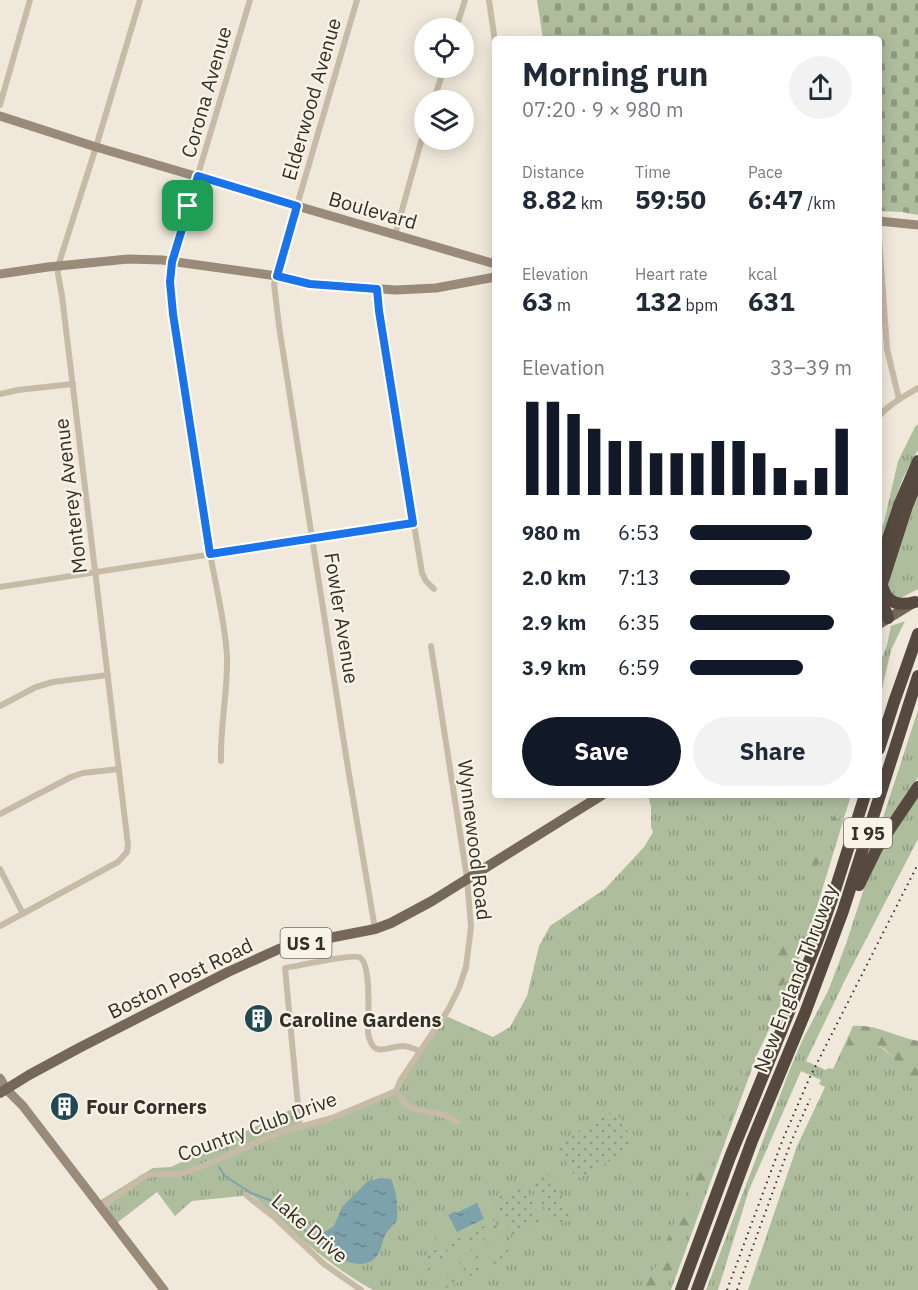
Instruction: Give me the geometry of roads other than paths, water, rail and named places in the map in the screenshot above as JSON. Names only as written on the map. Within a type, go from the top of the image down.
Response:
[{"type":"highway","points":[[882,556],[918,460]]},
{"type":"highway","points":[[882,589],[907,506],[918,479]]},
{"type":"highway","points":[[884,579],[884,591],[890,600],[898,604],[916,601]]},
{"type":"highway","points":[[882,740],[918,634]]},
{"type":"highway","name":"New England Thruway","points":[[882,790],[918,676]]},
{"type":"highway","points":[[815,988],[872,858],[918,787]]},
{"type":"highway","name":"New England Thruway","points":[[681,1290],[726,1166],[827,914],[864,798]]},
{"type":"highway","name":"New England Thruway","points":[[697,1290],[739,1175],[815,988],[849,894],[879,798]]},
{"type":"main road","points":[[882,621],[916,601]]},
{"type":"main road","name":"Boston Post Road","points":[[3,1091],[79,1048],[228,972],[279,949],[375,929],[391,923],[432,901],[588,799]]},
{"type":"street","points":[[0,105],[30,0]]},
{"type":"street","name":"Monterey Avenue","points":[[0,926],[118,862],[127,852],[86,482],[58,266],[140,0]]},
{"type":"street","name":"Corona Avenue","points":[[221,761],[220,744],[227,657],[173,314],[170,282],[172,262],[250,0]]},
{"type":"street","name":"Elderwood Avenue","points":[[277,276],[357,0]]},
{"type":"street","points":[[459,18],[465,0]]},
{"type":"street","points":[[489,0],[494,36]]},
{"type":"street","name":"Boulevard","points":[[0,116],[96,147],[492,263]]},
{"type":"street","points":[[395,235],[419,150]]},
{"type":"street","points":[[882,221],[918,225]]},
{"type":"street","points":[[0,274],[128,259],[162,260],[277,276],[310,284],[377,289],[419,290],[492,278]]},
{"type":"street","points":[[882,274],[888,349],[899,399]]},
{"type":"street","name":"Fowler Avenue","points":[[277,276],[274,284],[279,326],[375,929]]},
{"type":"street","points":[[377,289],[422,573],[434,589]]},
{"type":"street","points":[[0,394],[72,384]]},
{"type":"street","points":[[882,413],[899,399],[918,388]]},
{"type":"street","points":[[0,587],[413,523]]},
{"type":"street","name":"Wynnewood Road","points":[[396,1091],[400,1081],[448,1010],[459,988],[466,967],[471,927],[467,878],[431,646]]},
{"type":"street","points":[[0,706],[36,687],[53,682],[108,675]]},
{"type":"street","points":[[0,814],[71,777],[83,773],[119,769]]},
{"type":"street","points":[[0,869],[23,914]]},
{"type":"street","points":[[300,1127],[285,968],[359,957],[368,971],[370,1042],[375,1048],[385,1050],[403,1046],[420,1051]]},
{"type":"street","points":[[0,1078],[3,1091],[23,1106],[164,1290]]},
{"type":"street","points":[[396,1091],[408,1107],[447,1116],[457,1122]]},
{"type":"street","name":"Country Club Drive","points":[[100,1208],[143,1177],[153,1174],[179,1174],[201,1167],[278,1133],[332,1118],[396,1091]]},
{"type":"street","name":"Lake Drive","points":[[246,1195],[275,1218],[351,1288],[361,1290]]},
{"type":"water","points":[[381,1178],[391,1179],[393,1184],[397,1199],[397,1221],[385,1235],[376,1257],[369,1262],[354,1263],[337,1257],[318,1241],[318,1236],[334,1226],[342,1207],[368,1181]]},
{"type":"water","points":[[477,1203],[484,1219],[457,1232],[448,1215]]},
{"type":"waterway","points":[[219,1167],[225,1176],[251,1193],[275,1202],[313,1238],[318,1239]]},
{"type":"railway","points":[[727,1290],[783,1139],[809,1079],[918,864]]},
{"type":"railway","points":[[737,1290],[791,1142],[810,1099]]},
{"type":"place","name":"Caroline Gardens","points":[[258,1019]]},
{"type":"place","name":"Four Corners","points":[[65,1106]]}]
